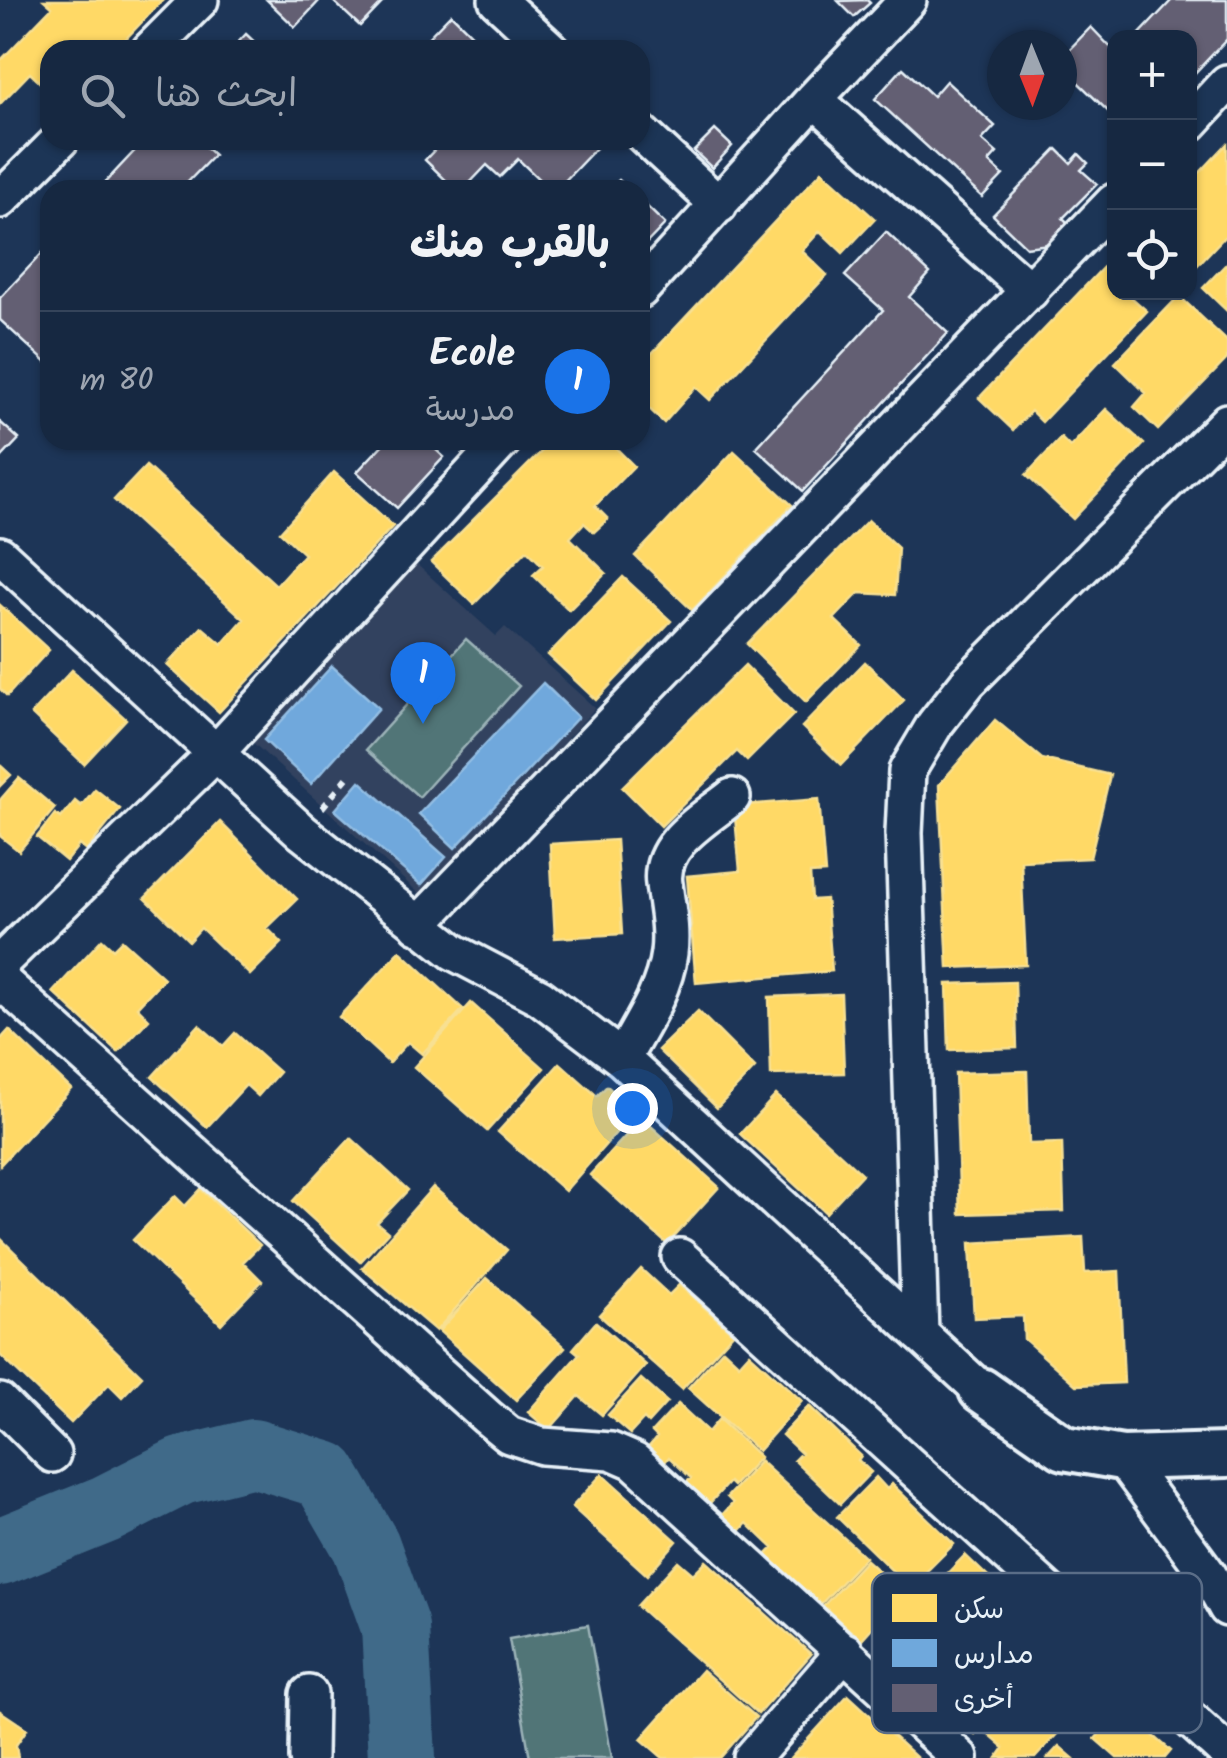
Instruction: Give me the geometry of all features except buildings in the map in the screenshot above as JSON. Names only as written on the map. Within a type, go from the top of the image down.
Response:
[{"type":"street","points":[[160,40],[200,0]]},
{"type":"street","points":[[498,0],[541,40]]},
{"type":"street","points":[[650,279],[905,1]]},
{"type":"street","points":[[1193,120],[1227,83]]},
{"type":"street","points":[[814,99],[1030,291]]},
{"type":"street","points":[[650,141],[718,205]]},
{"type":"street","points":[[0,200],[50,150]]},
{"type":"street","points":[[418,925],[1107,209]]},
{"type":"street","points":[[920,1334],[904,833],[907,771],[968,682],[1227,422]]},
{"type":"street","points":[[0,963],[214,754],[493,450]]},
{"type":"street","points":[[0,555],[302,832],[454,952],[540,997],[622,1059],[981,1390],[1064,1448],[1122,1458],[1227,1455]]},
{"type":"street","points":[[622,1059],[660,988],[669,957],[671,926],[662,878],[668,856],[677,842],[732,797]]},
{"type":"street","points":[[0,980],[508,1435],[542,1446],[612,1451],[634,1461],[872,1675]]},
{"type":"street","points":[[680,1257],[1028,1573]]},
{"type":"street","points":[[0,1402],[52,1454]]},
{"type":"street","points":[[1122,1458],[1209,1576],[1227,1608]]},
{"type":"street","points":[[752,1758],[846,1651]]},
{"type":"street","points":[[308,1758],[309,1694]]},
{"type":"street","points":[[1202,1730],[1227,1753]]},
{"type":"street","points":[[933,1733],[960,1758]]},
{"type":"shaded area","points":[[413,561],[496,636],[505,627],[595,708],[423,897],[250,740]]},
{"type":"green space","points":[[466,639],[519,686],[419,797],[366,750]]},
{"type":"green space","points":[[588,1625],[612,1758],[530,1758],[509,1639]]},
{"type":"waterway","points":[[0,1552],[106,1509],[181,1471],[253,1453],[325,1475],[366,1546],[395,1627],[402,1758]]},
{"type":"place","name":"Ecole","points":[[423,724]]}]
